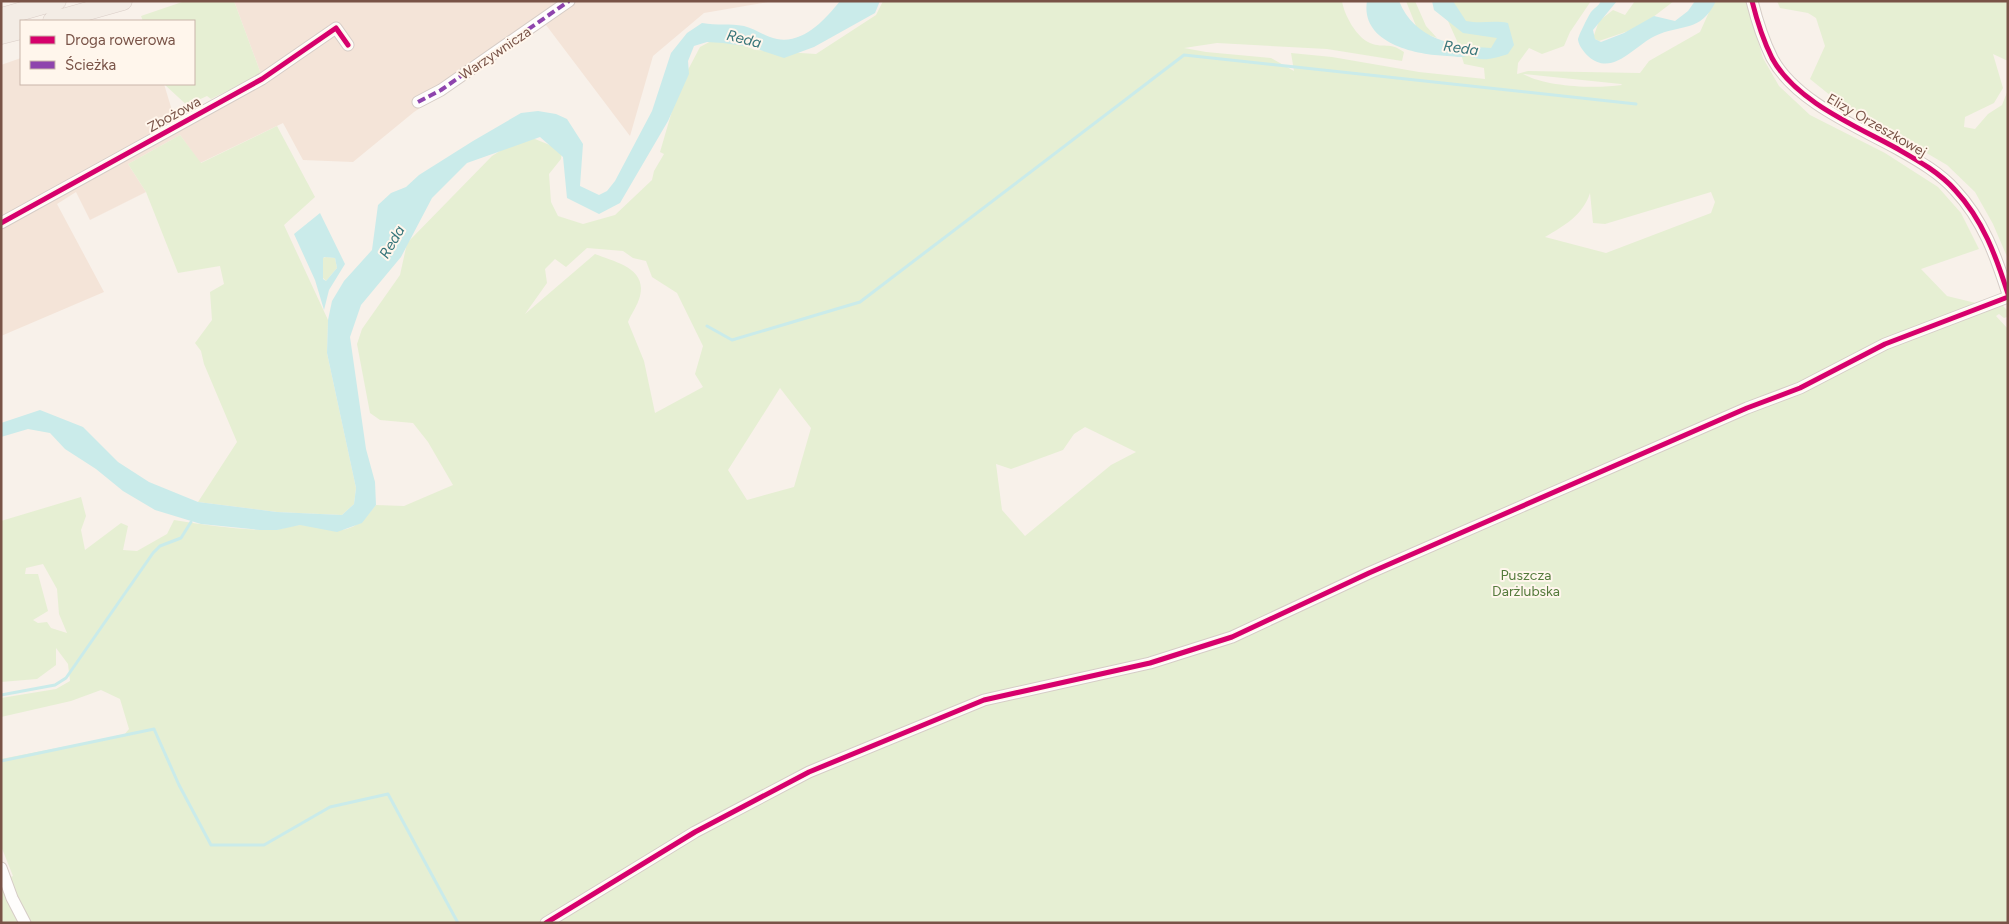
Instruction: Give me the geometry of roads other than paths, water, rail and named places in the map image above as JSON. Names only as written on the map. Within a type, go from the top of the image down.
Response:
[{"type":"main road","points":[[1,17],[57,1]]},
{"type":"main road","points":[[56,20],[123,1]]},
{"type":"main road","points":[[1,35],[20,30]]},
{"type":"street","name":"Warzywnicza","points":[[418,102],[441,90],[569,1]]},
{"type":"street","name":"Elizy Orzeszkowej","points":[[1752,1],[1760,29],[1773,60],[1788,81],[1810,100],[1916,159],[1938,174],[1955,189],[1975,214],[1986,234],[2008,295]]},
{"type":"street","name":"Zbożowa","points":[[1,223],[262,79],[336,28],[348,45]]},
{"type":"street","points":[[546,923],[695,832],[809,772],[984,700],[1150,663],[1232,637],[1369,573],[1747,408],[1800,388],[1885,344],[2008,295]]},
{"type":"street","points":[[1,868],[12,898],[25,923]]},
{"type":"water","name":"Reda","points":[[840,1],[880,1],[875,13],[814,47],[784,58],[751,47],[723,43],[707,42],[694,46],[688,61],[689,74],[668,121],[620,203],[599,214],[567,198],[563,157],[540,137],[467,163],[432,198],[401,257],[361,305],[350,337],[366,449],[375,482],[376,505],[362,523],[337,532],[300,525],[277,530],[260,530],[201,524],[155,510],[123,491],[96,469],[65,449],[50,433],[28,429],[1,437],[1,423],[40,410],[83,427],[118,462],[149,482],[198,502],[277,512],[342,515],[354,504],[356,488],[327,353],[328,320],[332,301],[344,281],[372,250],[378,205],[391,193],[406,187],[419,175],[473,141],[521,113],[538,111],[556,114],[567,119],[583,144],[580,186],[599,195],[607,191],[615,181],[652,111],[671,53],[687,33],[702,23],[734,25],[753,29],[768,37],[787,40],[796,38],[813,29]]},
{"type":"water","name":"Reda","points":[[1367,1],[1399,1],[1415,25],[1425,32],[1449,43],[1491,48],[1497,38],[1463,33],[1434,10],[1432,1],[1453,1],[1466,21],[1508,23],[1514,45],[1508,54],[1483,59],[1469,55],[1461,57],[1434,55],[1406,49],[1392,44],[1381,37],[1372,27],[1367,15]]},
{"type":"water","points":[[1601,1],[1617,1],[1593,30],[1595,39],[1601,42],[1624,33],[1654,16],[1675,21],[1688,11],[1695,1],[1716,1],[1704,18],[1697,23],[1655,36],[1623,58],[1606,64],[1597,62],[1588,56],[1583,51],[1578,40],[1590,14]]},
{"type":"water","points":[[320,213],[345,264],[329,290],[324,310],[315,280],[294,234]],"holes":[[[323,258],[335,258],[337,268],[326,281],[323,279]]]},
{"type":"waterway","points":[[707,326],[732,340],[860,302],[1184,55],[1636,104]]},
{"type":"waterway","points":[[1,695],[55,685],[66,678],[153,553],[160,546],[181,538],[191,522]]},
{"type":"waterway","points":[[1,761],[154,729],[179,785],[211,845],[264,845],[330,807],[388,794],[458,923]]},
{"type":"park label","name":"Puszcza Darżlubska","points":[[1526,584]]}]
